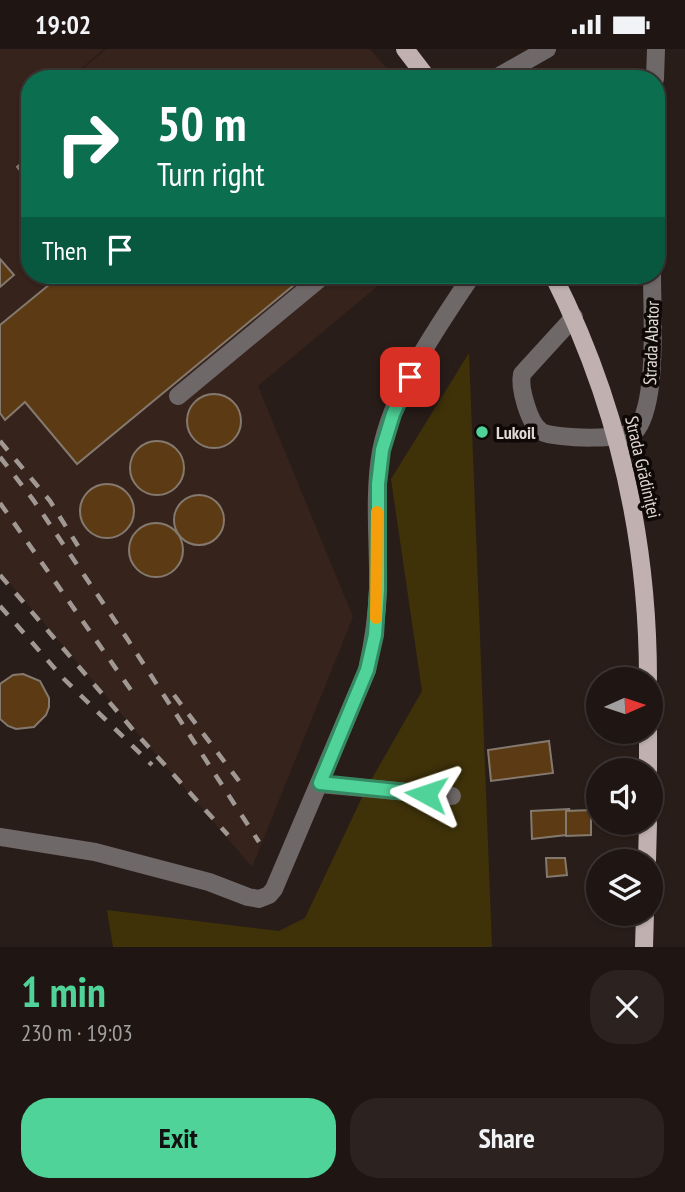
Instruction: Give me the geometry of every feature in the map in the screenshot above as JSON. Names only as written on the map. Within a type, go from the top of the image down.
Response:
[{"type":"main road","points":[[405,49],[421,70]]},
{"type":"main road","name":"Strada Grădiniței","points":[[558,284],[600,380],[616,437],[642,565],[648,667]]},
{"type":"main road","points":[[644,947],[645,926]]},
{"type":"street","points":[[510,70],[548,49]]},
{"type":"street","points":[[655,70],[656,49]]},
{"type":"street","points":[[178,396],[313,284]]},
{"type":"street","points":[[0,837],[95,852],[165,869],[259,899],[269,895],[274,889],[367,670],[375,635],[378,484],[385,438],[410,377],[466,284]]},
{"type":"street","name":"Strada Abator","points":[[616,437],[637,429],[649,395],[652,284]]},
{"type":"street","points":[[574,317],[522,373],[520,383],[532,418],[543,432],[554,435],[616,437]]},
{"type":"street","points":[[320,783],[452,796]]},
{"type":"shaded area","points":[[0,49],[104,49],[80,70],[21,70],[21,284],[380,284],[258,386],[353,617],[252,867],[0,572]]},
{"type":"shaded area","points":[[106,49],[370,49],[388,70],[82,70]]},
{"type":"shaded area","points":[[469,353],[492,947],[113,947],[107,910],[279,931],[305,918],[366,789],[422,691],[391,479]]},
{"type":"building","points":[[0,259],[14,275],[0,287]]},
{"type":"building","points":[[50,284],[295,284],[77,464],[25,402],[5,420],[0,413],[0,325]]},
{"type":"building","points":[[214,394],[233,402],[241,421],[233,440],[214,448],[195,440],[187,421],[195,402]]},
{"type":"building","points":[[157,441],[176,449],[184,468],[176,487],[157,495],[138,487],[130,468],[138,449]]},
{"type":"building","points":[[107,484],[126,492],[134,511],[126,530],[107,538],[88,530],[80,511],[88,492]]},
{"type":"building","points":[[199,495],[217,502],[224,520],[217,538],[199,545],[181,538],[174,520],[181,502]]},
{"type":"building","points":[[161,523],[171,527],[179,535],[183,550],[179,565],[171,573],[151,577],[141,573],[133,565],[129,545],[133,535],[141,527]]},
{"type":"building","points":[[23,674],[40,681],[49,698],[49,707],[46,715],[34,727],[16,729],[0,719],[0,684],[13,675]]},
{"type":"building","points":[[549,741],[553,773],[491,781],[488,750]]},
{"type":"building","points":[[570,809],[566,811],[566,835],[532,839],[531,811]]},
{"type":"building","points":[[586,810],[586,835],[591,835],[566,836],[566,811]]},
{"type":"building","points":[[546,858],[565,858],[567,875],[547,877]]},
{"type":"railway","points":[[0,441],[50,501],[78,546]]},
{"type":"railway","points":[[0,457],[34,501],[128,640],[259,842]]},
{"type":"railway","points":[[0,503],[133,693]]},
{"type":"railway","points":[[0,575],[228,835]]},
{"type":"railway","points":[[0,606],[64,679],[152,765]]},
{"type":"railway","points":[[174,695],[239,781]]},
{"type":"slow traffic","points":[[376,618],[377,512]]},
{"type":"place","name":"Lukoil","points":[[482,432]]},
{"type":"route","points":[[410,377],[393,414],[382,450],[378,484],[375,635],[367,670],[320,783],[426,794]]}]
